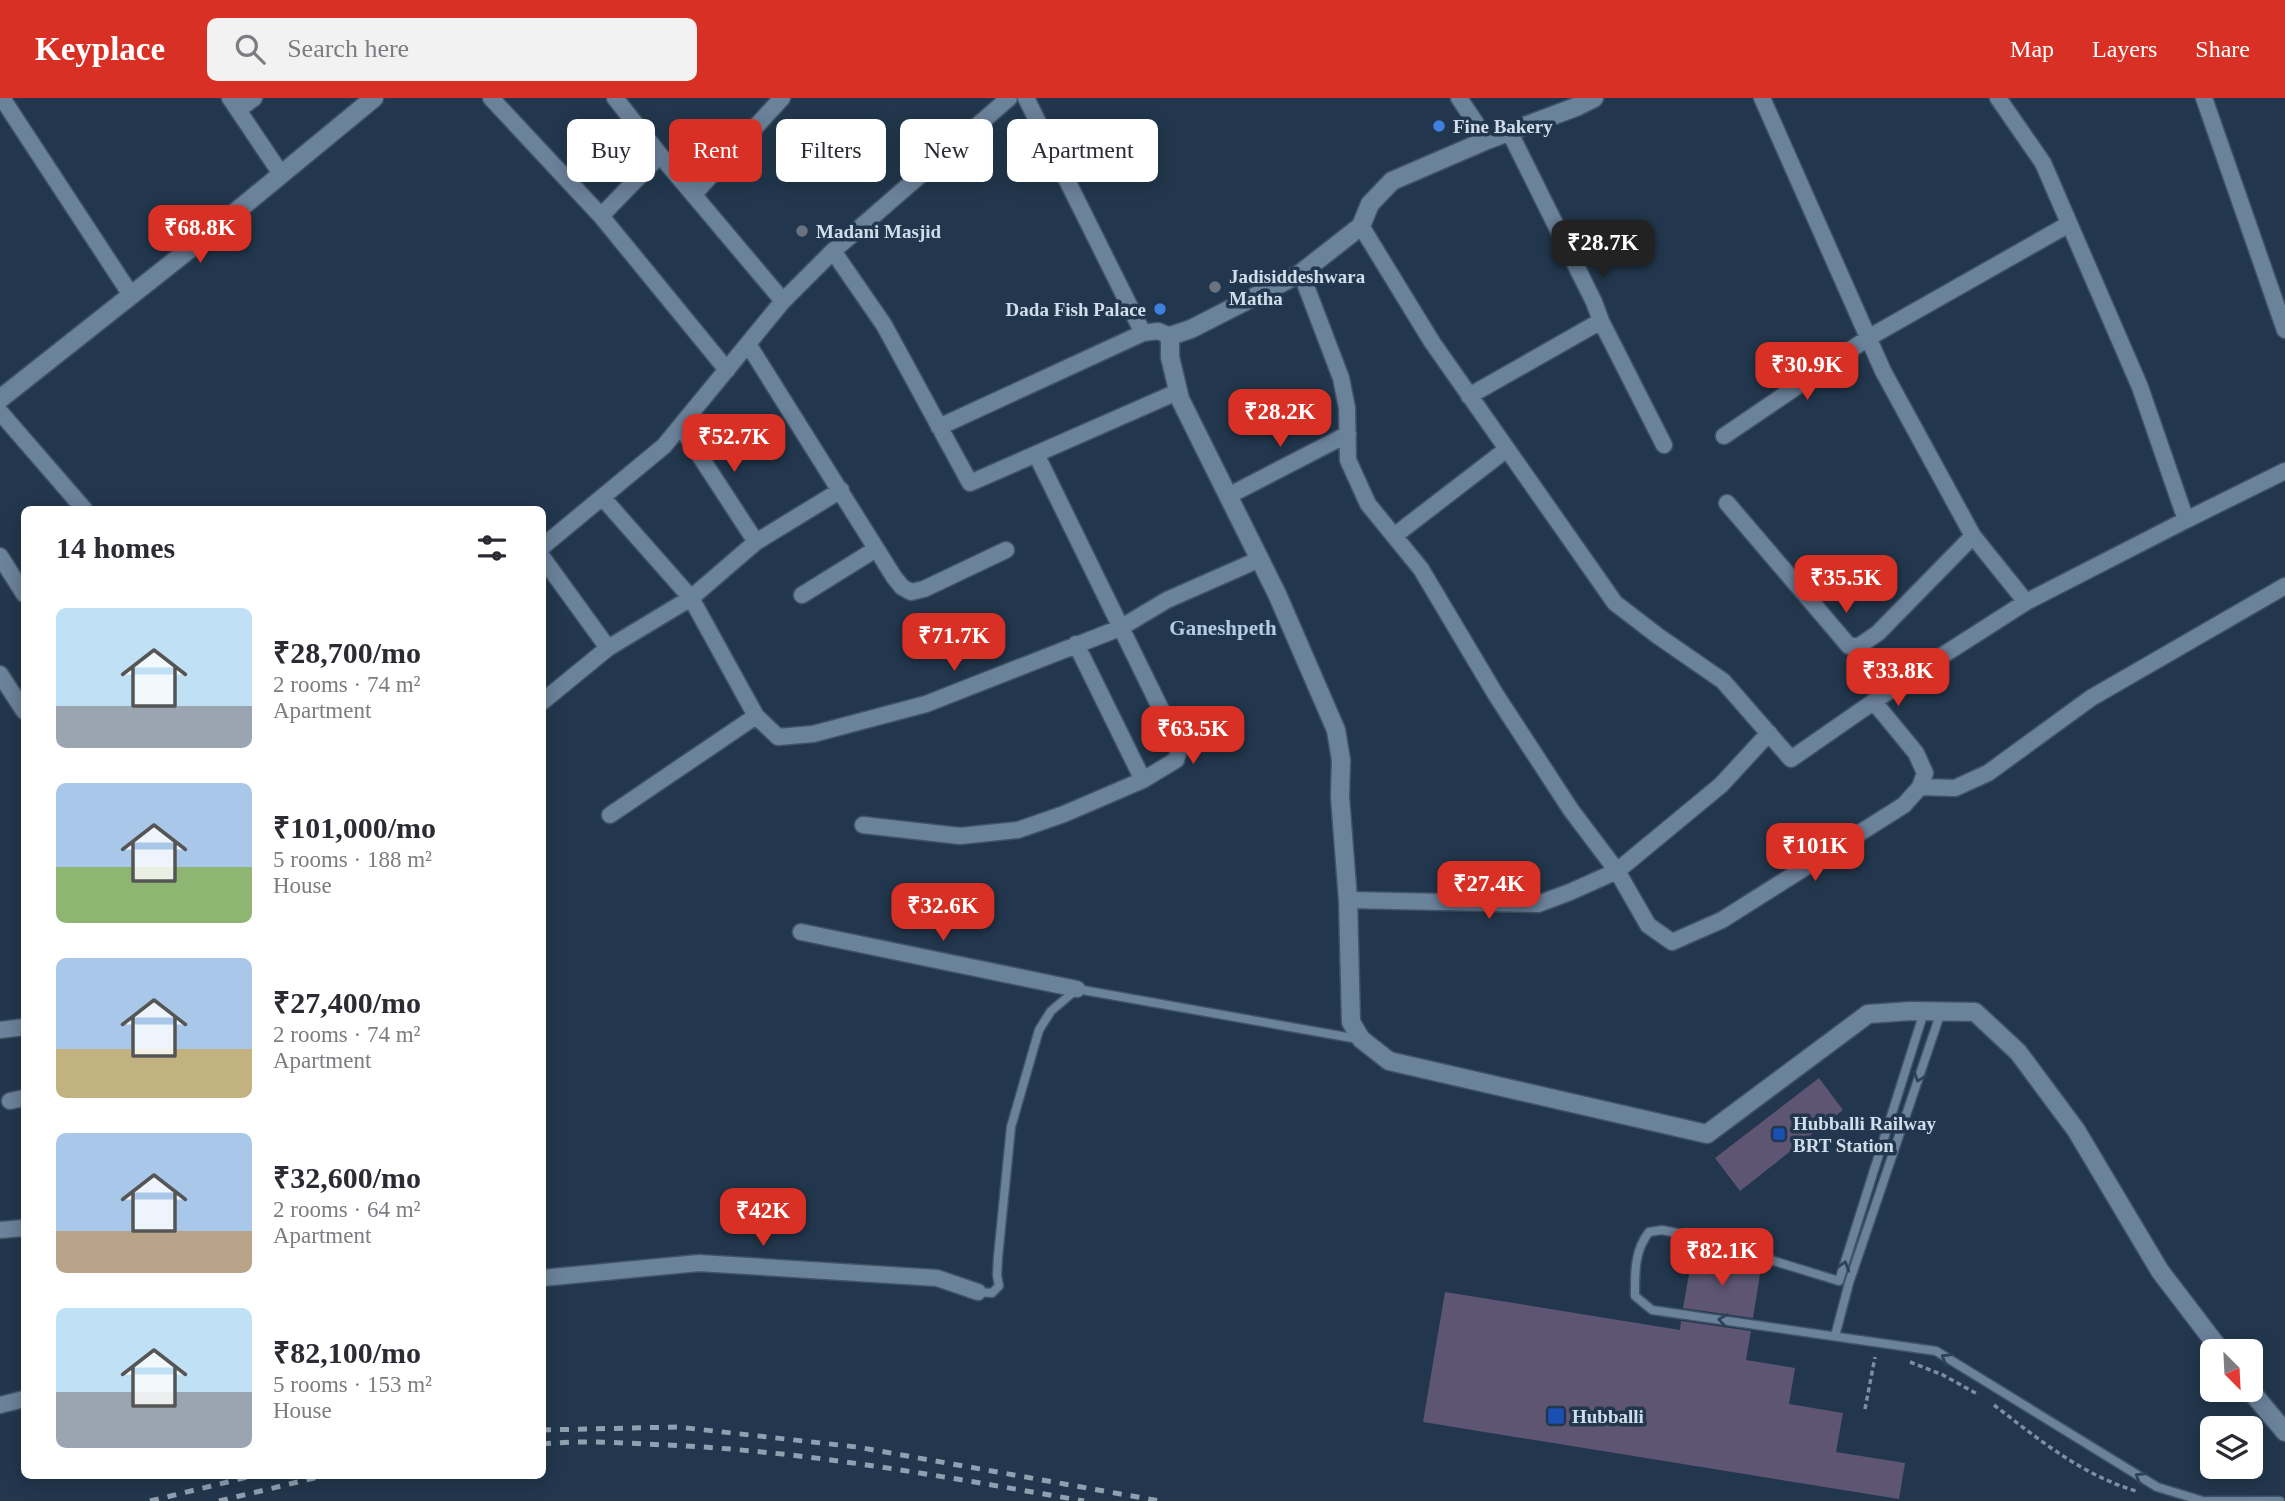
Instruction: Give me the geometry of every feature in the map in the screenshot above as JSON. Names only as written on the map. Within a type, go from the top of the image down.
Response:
[{"type":"street","points":[[2,98],[131,295]]},
{"type":"street","points":[[254,98],[234,104],[281,174]]},
{"type":"street","points":[[0,399],[374,98]]},
{"type":"street","points":[[491,98],[601,216],[727,370]]},
{"type":"street","points":[[615,98],[783,301]]},
{"type":"street","points":[[694,194],[782,98]]},
{"type":"street","points":[[546,544],[664,446],[783,301],[833,251],[1009,98]]},
{"type":"street","points":[[1026,98],[1143,332]]},
{"type":"street","points":[[1459,98],[1487,140]]},
{"type":"street","points":[[939,427],[1143,332],[1158,331],[1170,336],[1191,329],[1300,273],[1361,226],[1370,204],[1392,181],[1594,98]]},
{"type":"street","points":[[1762,98],[1883,371],[1973,536],[2026,601]]},
{"type":"street","points":[[1998,98],[2043,163],[2140,387],[2186,520]]},
{"type":"street","points":[[2204,98],[2285,330]]},
{"type":"street","points":[[1509,131],[1664,444]]},
{"type":"street","points":[[601,216],[660,155]]},
{"type":"street","points":[[1724,436],[1868,338],[2069,224]]},
{"type":"street","points":[[1361,226],[1432,342],[1615,603],[1723,681],[1791,759],[2026,601],[2285,471]]},
{"type":"street","points":[[833,251],[884,325],[970,483],[1177,392]]},
{"type":"street","points":[[1300,273],[1341,378],[1347,408],[1348,460],[1368,504],[1421,569],[1496,695],[1571,810],[1617,871],[1648,925],[1672,942],[1722,920],[1904,805],[1920,787],[1925,773],[1916,753],[1874,702]]},
{"type":"street","points":[[1469,396],[1601,321]]},
{"type":"street","points":[[1170,336],[1170,357],[1177,392],[1260,559],[1336,730],[1342,760],[1340,797],[1348,900],[1352,1022],[1361,1040],[1389,1061],[1707,1134],[1868,1014],[1911,1011],[1975,1012],[2018,1052],[2076,1130],[2160,1271],[2212,1339]]},
{"type":"street","points":[[748,344],[902,587],[911,592],[924,589],[1006,550]]},
{"type":"street","points":[[0,412],[81,506]]},
{"type":"street","points":[[681,427],[757,542]]},
{"type":"street","points":[[1228,496],[1348,434]]},
{"type":"street","points":[[1394,536],[1507,449]]},
{"type":"street","points":[[863,825],[960,836],[1018,830],[1064,814],[1143,780],[1176,760],[1179,750],[1170,727],[1035,454]]},
{"type":"street","points":[[546,699],[608,648],[691,598],[757,542],[841,490]]},
{"type":"street","points":[[602,497],[691,598],[756,716],[778,737],[813,734],[926,704],[1120,628],[1167,600],[1260,559]]},
{"type":"street","points":[[1727,503],[1849,646],[1859,646],[1878,633],[1973,536]]},
{"type":"street","points":[[802,595],[876,549]]},
{"type":"street","points":[[0,556],[21,589]]},
{"type":"street","points":[[546,563],[608,648]]},
{"type":"street","points":[[1920,787],[1955,788],[1988,774],[2091,698],[2285,586]]},
{"type":"street","points":[[1076,644],[1143,780]]},
{"type":"street","points":[[0,674],[21,706]]},
{"type":"street","points":[[610,814],[756,716]]},
{"type":"street","points":[[1348,900],[1538,904],[1617,871],[1721,785],[1769,733]]},
{"type":"street","points":[[801,932],[1077,989]]},
{"type":"street","points":[[0,1030],[21,1027]]},
{"type":"street","points":[[0,1230],[21,1227]]},
{"type":"street","points":[[546,1278],[699,1263],[937,1278],[978,1292]]},
{"type":"street","points":[[0,1405],[21,1400]]},
{"type":"street","points":[[2260,1402],[2285,1432]]},
{"type":"lane","points":[[978,1292],[992,1293],[999,1286],[998,1257],[1011,1126],[1039,1030],[1051,1011],[1077,989],[1361,1040]]},
{"type":"lane","points":[[1835,1336],[1932,1012]]},
{"type":"lane","points":[[1932,1012],[1839,1281],[1696,1237],[1662,1230],[1649,1232],[1640,1243],[1635,1269],[1635,1296],[1652,1310],[1936,1351],[2157,1487],[2205,1501],[2280,1501]]},
{"type":"path","points":[[1865,1409],[1875,1357],[1886,1358]]},
{"type":"path","points":[[1910,1362],[1943,1375],[1984,1398]]},
{"type":"path","points":[[1994,1404],[2050,1448],[2112,1484],[2146,1494]]},
{"type":"building","name":"Hubballi Railway BRT Station","points":[[1819,1078],[1843,1110],[1740,1191],[1715,1158]]},
{"type":"building","points":[[1692,1257],[1761,1268],[1753,1318],[1683,1308]]},
{"type":"building","points":[[1445,1292],[1680,1330],[1681,1321],[1751,1331],[1746,1360],[1795,1368],[1789,1404],[1843,1413],[1836,1452],[1905,1463],[1899,1499],[1423,1422]]},
{"type":"railway","points":[[546,1430],[678,1427],[857,1447],[1160,1501]]},
{"type":"railway","points":[[546,1444],[620,1443],[771,1453],[876,1466],[1084,1501]]},
{"type":"railway","points":[[150,1501],[240,1479]]},
{"type":"railway","points":[[219,1501],[310,1479]]},
{"type":"place","name":"Fine Bakery","points":[[1439,126]]},
{"type":"place","name":"Madani Masjid","points":[[802,231]]},
{"type":"place","name":"Jadisiddeshwara Matha","points":[[1215,287]]},
{"type":"place","name":"Dada Fish Palace","points":[[1160,309]]},
{"type":"place","name":"Hubballi Railway BRT Station","points":[[1779,1134]]},
{"type":"place","name":"Hubballi","points":[[1556,1416]]},
{"type":"district","name":"Ganeshpeth","points":[[1223,628]]}]
